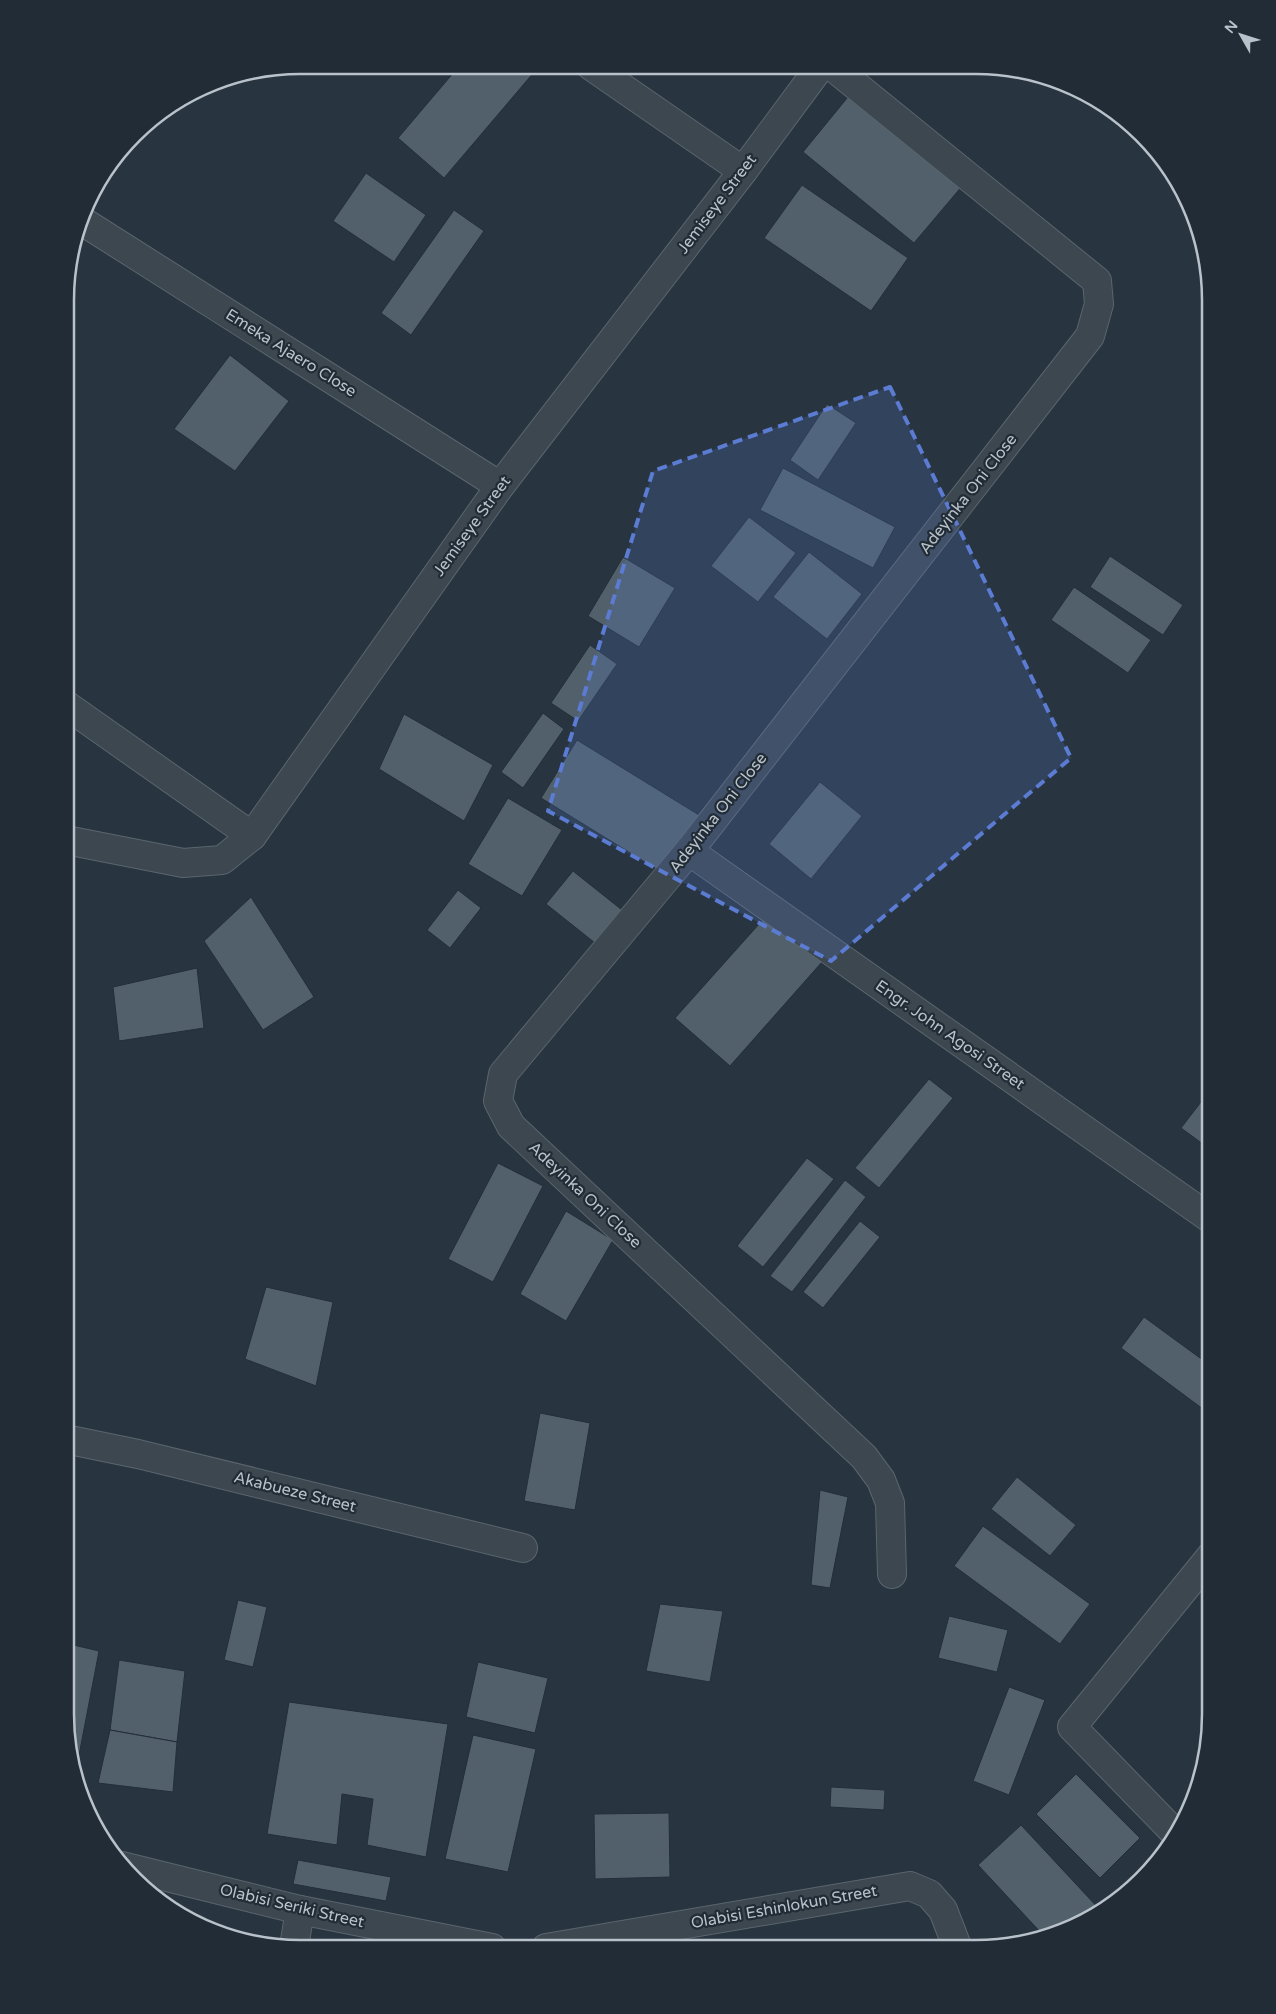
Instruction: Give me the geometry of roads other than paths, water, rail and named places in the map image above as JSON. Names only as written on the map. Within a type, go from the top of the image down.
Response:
[{"type":"street","points":[[604,74],[743,171]]},
{"type":"street","name":"Jemiseye Street","points":[[74,842],[183,863],[222,860],[252,836],[500,486],[743,171],[814,74]]},
{"type":"street","name":"Adeyinka Oni Close","points":[[843,74],[1097,281],[1099,304],[1090,336],[689,851],[503,1074],[498,1101],[511,1126],[864,1457],[882,1480],[890,1503],[892,1574]]},
{"type":"street","name":"Emeka Ajaero Close","points":[[87,224],[500,486]]},
{"type":"street","points":[[74,711],[252,836]]},
{"type":"street","name":"Engr. John Agosi Street","points":[[689,851],[1202,1212]]},
{"type":"street","name":"Akabueze Street","points":[[74,1441],[138,1454],[523,1548]]},
{"type":"street","points":[[1171,1829],[1072,1727],[1202,1566]]},
{"type":"street","name":"Olabisi Seriki Street","points":[[136,1869],[300,1910],[452,1940]]},
{"type":"street","name":"Olabisi Eshinlokun Street","points":[[593,1940],[910,1886],[930,1894],[944,1910],[955,1940]]},
{"type":"street","points":[[295,1940],[300,1910]]}]
